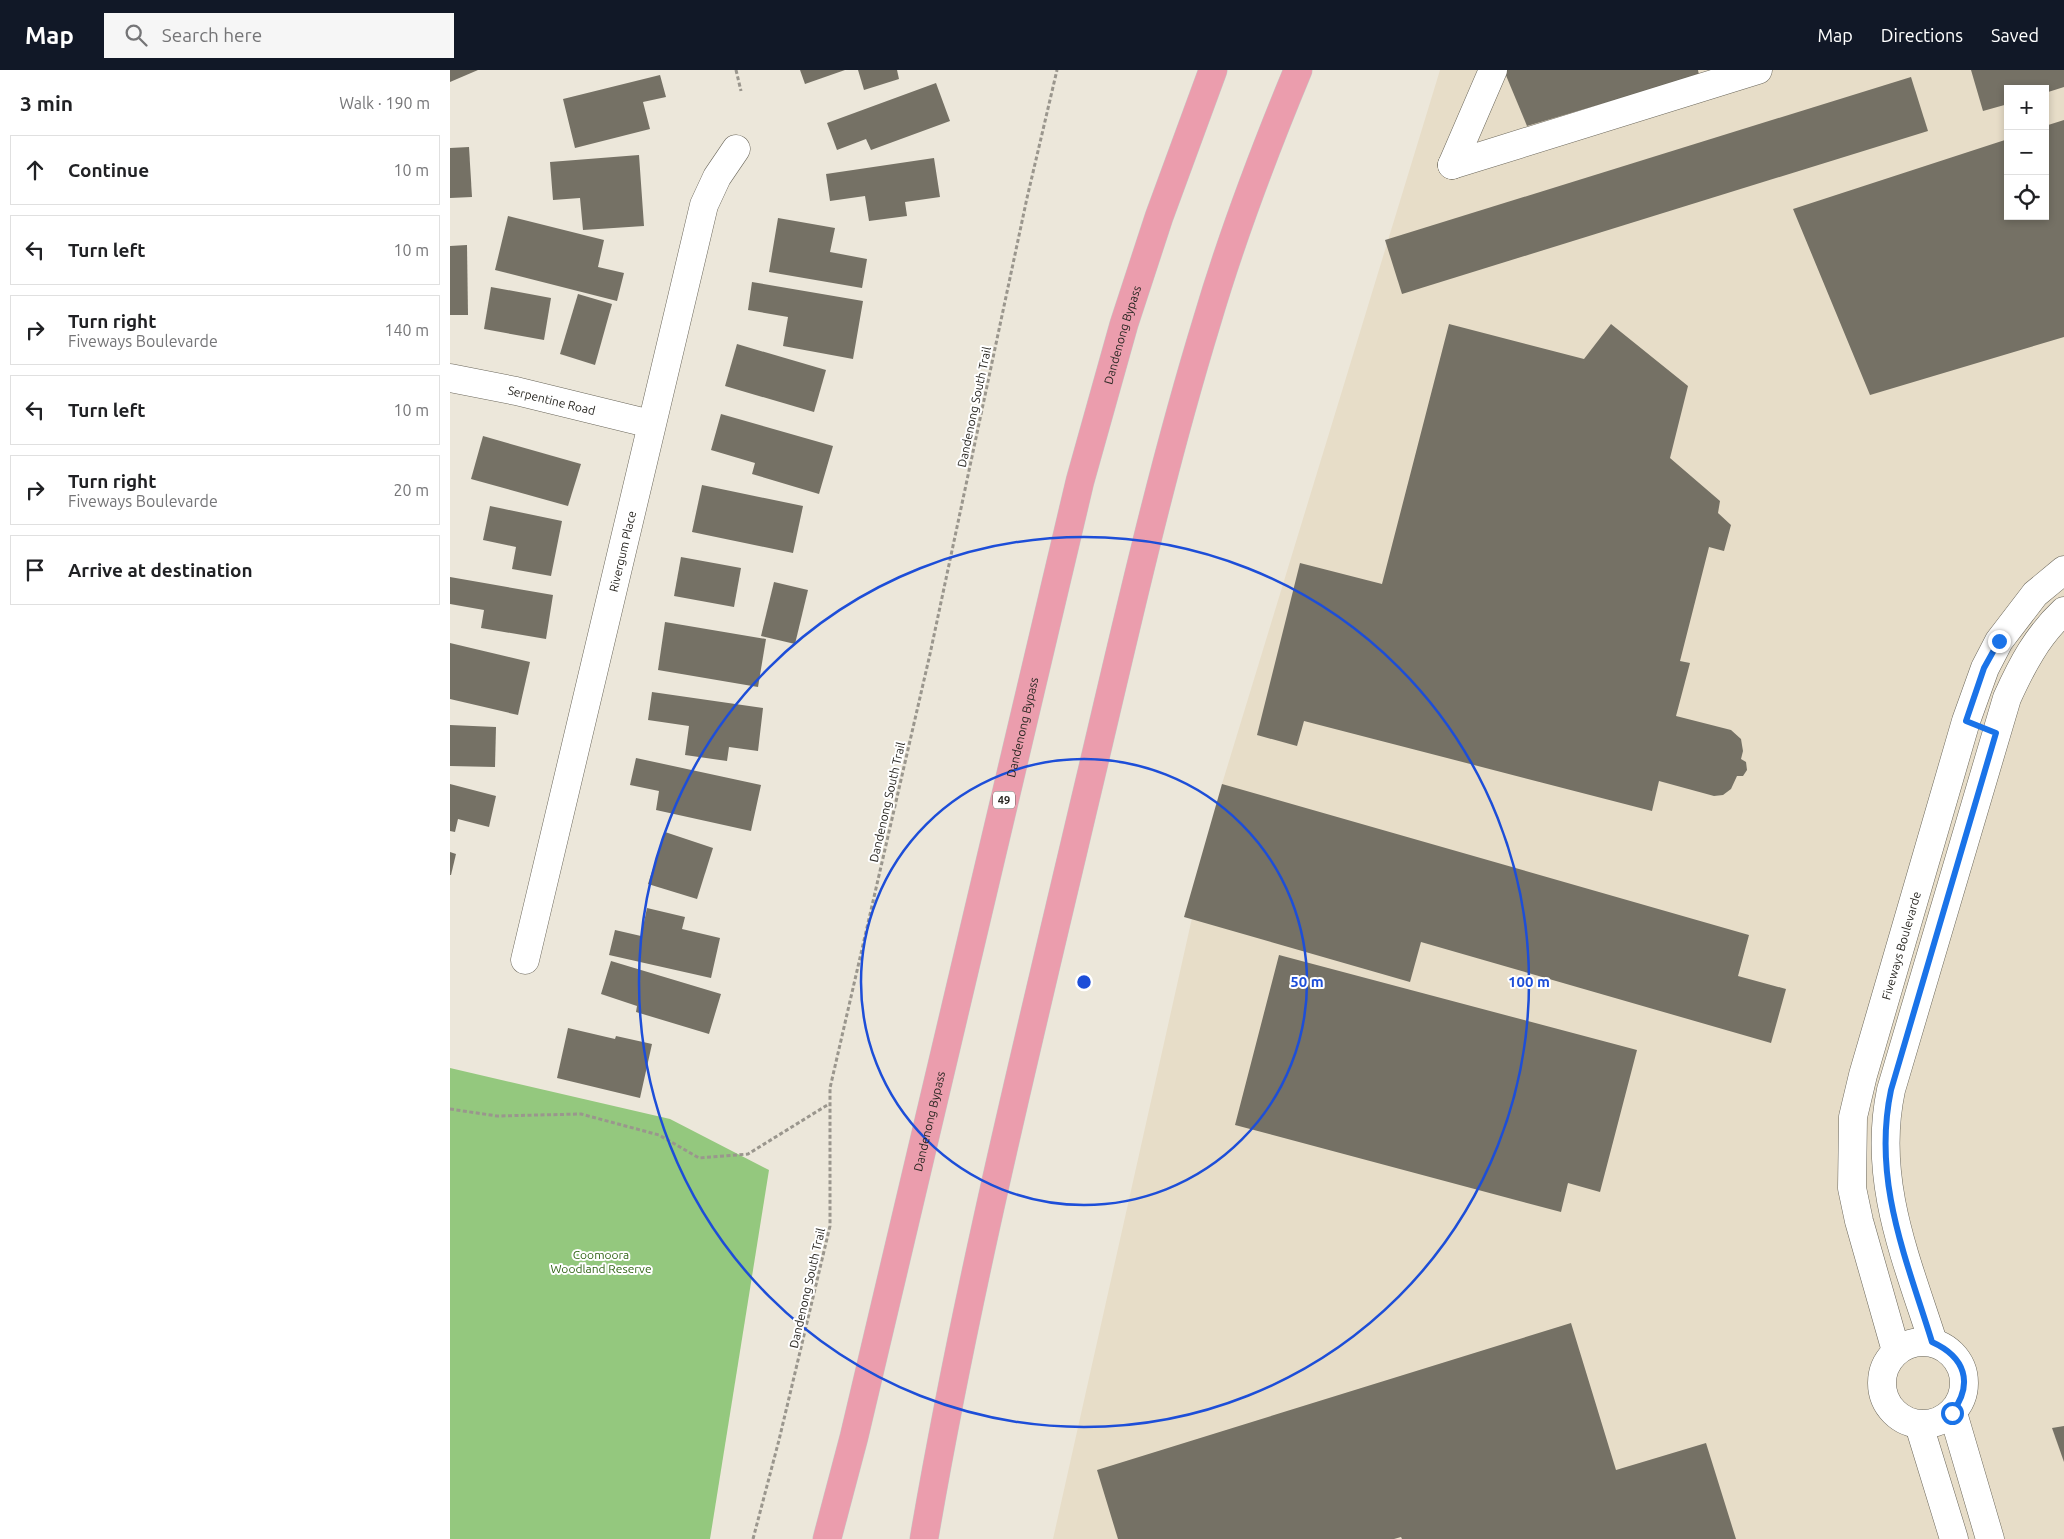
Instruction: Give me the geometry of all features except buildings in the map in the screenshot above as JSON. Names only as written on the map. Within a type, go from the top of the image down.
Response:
[{"type":"highway","name":"Dandenong Bypass","points":[[827,1539],[856,1428],[1080,481],[1126,315],[1159,217],[1213,70]]},
{"type":"highway","points":[[924,1539],[967,1314],[1021,1071],[1172,442],[1210,309],[1243,215],[1298,70]]},
{"type":"street","points":[[1493,70],[1452,165],[1743,72]]},
{"type":"street","name":"Rivergum Place","points":[[525,960],[704,205],[717,177],[736,149]]},
{"type":"street","name":"Serpentine Road","points":[[450,378],[516,391],[651,424]]},
{"type":"street","name":"Fiveways Boulevarde","points":[[1896,1351],[1859,1221],[1852,1188],[1853,1117],[1863,1075],[1966,721],[1984,668],[1999,641],[2035,594],[2064,570]]},
{"type":"street","points":[[1932,1342],[1893,1215],[1886,1165],[1885,1117],[1891,1090],[2007,698],[2029,652],[2064,611]]},
{"type":"street","points":[[1966,721],[1996,733]]},
{"type":"street","points":[[1919,1341],[1932,1342],[1946,1348],[1957,1358],[1963,1372],[1964,1386],[1961,1401],[1952,1413],[1937,1422],[1920,1425],[1904,1420],[1891,1410],[1883,1396],[1881,1380],[1886,1364],[1896,1351],[1907,1344],[1919,1341]]},
{"type":"street","points":[[1952,1413],[1990,1539]]},
{"type":"street","points":[[1920,1425],[1954,1539]]},
{"type":"path","points":[[736,70],[741,91]]},
{"type":"path","name":"Dandenong South Trail","points":[[754,1539],[830,1226],[830,1088],[930,654],[1027,198],[1057,70]]},
{"type":"path","points":[[450,1110],[497,1116],[581,1114],[659,1135],[699,1158],[748,1154],[830,1104]]},
{"type":"shaded area","points":[[1440,70],[2064,70],[2064,1539],[1053,1539],[1222,784]]},
{"type":"green space","name":"Coomoora Woodland Reserve","points":[[450,1068],[670,1119],[769,1170],[710,1539],[450,1539]]},
{"type":"route","points":[[1952,1413],[1961,1401],[1964,1386],[1963,1372],[1957,1358],[1946,1348],[1932,1342],[1893,1215],[1888,1191],[1885,1117],[1891,1090],[1996,733],[1966,721],[1984,668],[1999,641]]}]
